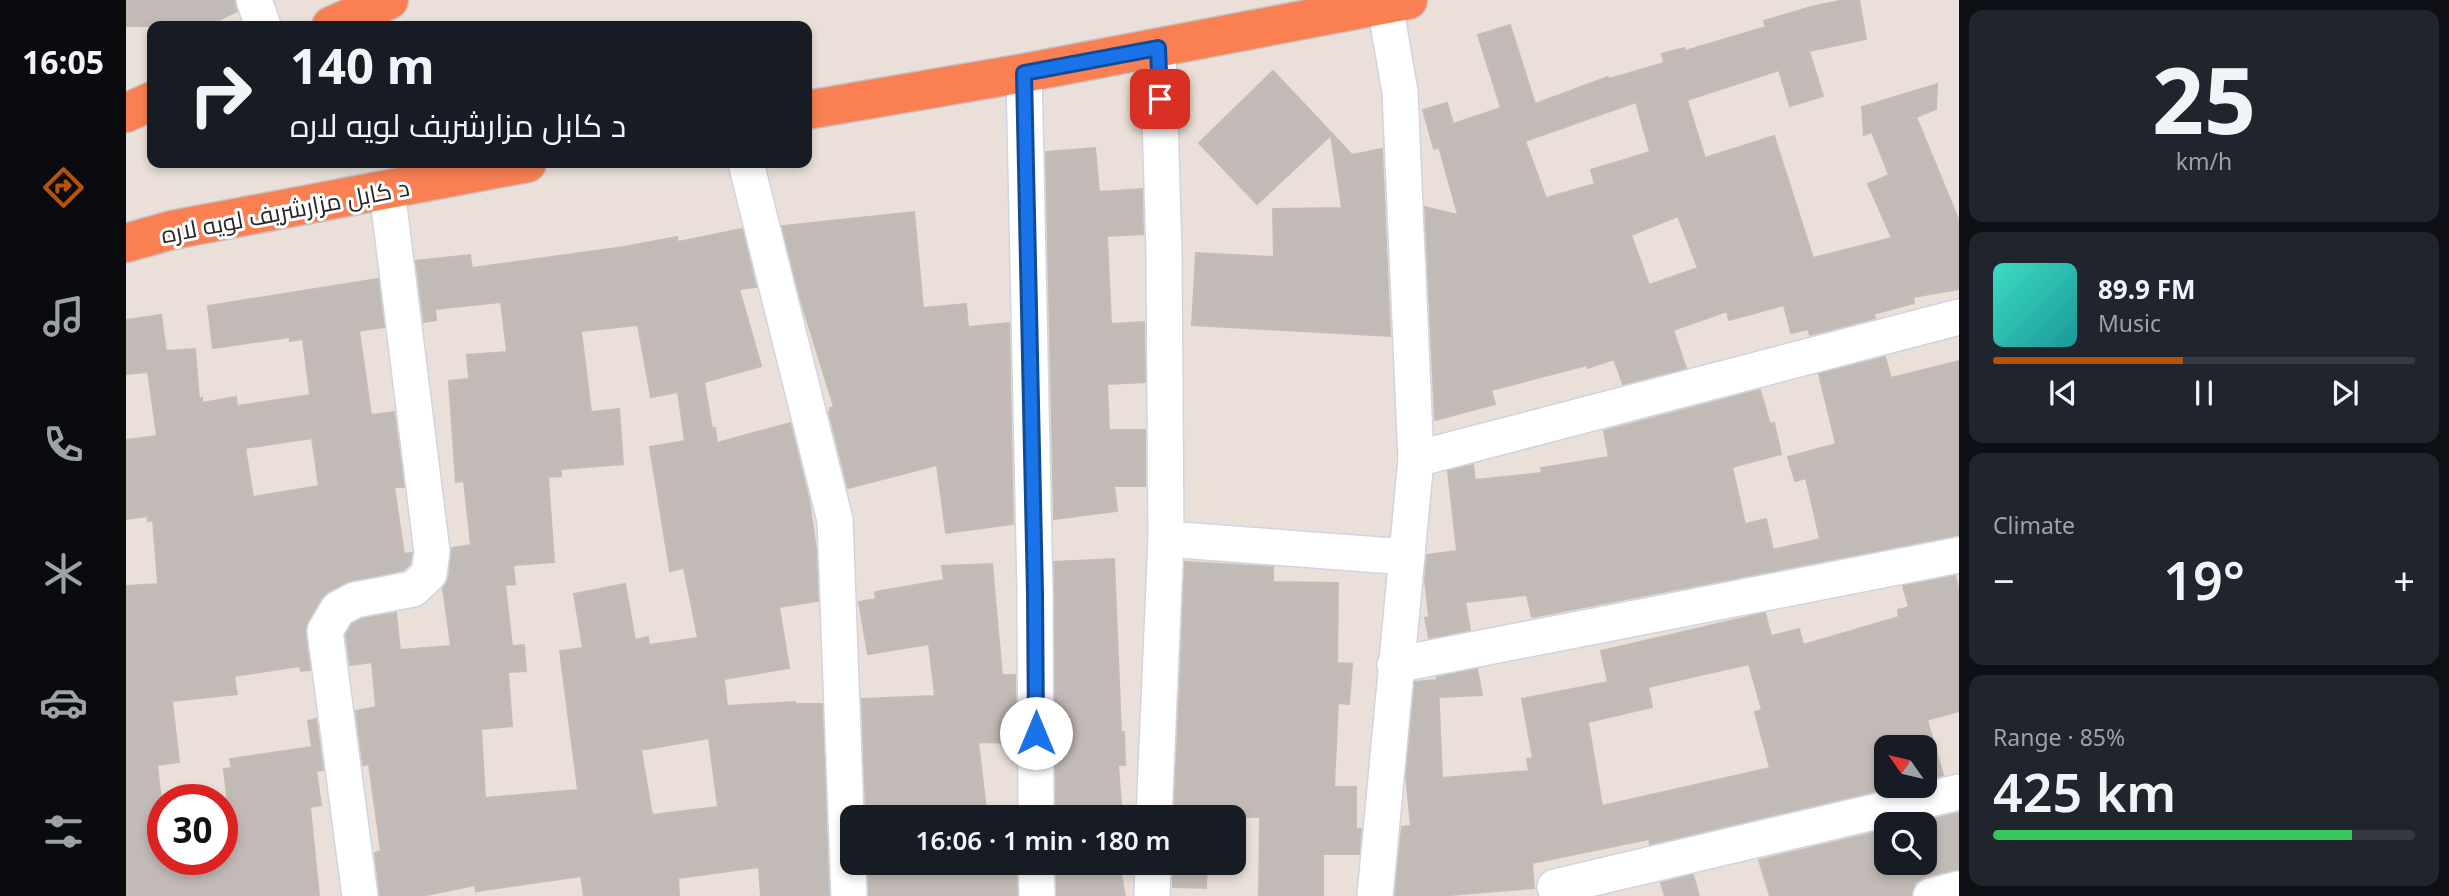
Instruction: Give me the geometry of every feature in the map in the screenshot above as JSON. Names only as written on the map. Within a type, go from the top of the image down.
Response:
[{"type":"highway","points":[[342,21],[389,0]]},
{"type":"highway","points":[[812,109],[1024,73],[1397,2]]},
{"type":"highway","points":[[126,113],[147,103]]},
{"type":"highway","name":"د کابل مزارشریف لویه لاره","points":[[126,243],[172,230],[501,168]]},
{"type":"street","points":[[254,0],[261,21]]},
{"type":"street","points":[[1375,896],[1416,459],[1397,2]]},
{"type":"street","points":[[1155,805],[1166,539],[1164,253],[1158,48]]},
{"type":"street","points":[[1024,73],[1035,593],[1036,805]]},
{"type":"street","points":[[747,168],[835,520],[849,896]]},
{"type":"street","points":[[360,896],[325,631],[338,609],[355,600],[413,589],[429,574],[432,552],[387,190]]},
{"type":"street","points":[[1416,459],[1959,317]]},
{"type":"street","points":[[1166,539],[1407,556]]},
{"type":"street","points":[[1395,666],[1959,555]]},
{"type":"street","points":[[1555,887],[1959,792]]},
{"type":"street","points":[[1036,875],[1037,896]]},
{"type":"street","points":[[1152,896],[1153,875]]},
{"type":"street","points":[[1931,896],[1959,889]]},
{"type":"building","points":[[126,0],[234,0],[237,11],[217,21],[147,21],[147,26],[126,26]]},
{"type":"building","points":[[1844,0],[1859,0],[1866,39],[1809,51],[1823,96],[1790,106],[1779,70],[1687,100],[1705,158],[1774,136],[1813,258],[1892,238],[1868,184],[1889,175],[1872,132],[1864,135],[1862,107],[1937,84],[1936,109],[1916,117],[1959,221],[1959,289],[1913,297],[1914,303],[1873,314],[1875,318],[1810,335],[1808,329],[1791,333],[1784,305],[1729,320],[1727,311],[1673,330],[1686,368],[1623,384],[1614,359],[1588,368],[1587,365],[1491,390],[1495,404],[1435,420],[1425,207],[1458,215],[1439,147],[1434,149],[1423,110],[1447,103],[1453,124],[1501,108],[1478,35],[1510,25],[1535,104],[1608,77],[1609,79],[1664,63],[1662,54],[1684,48],[1685,51],[1766,27],[1764,21]],"holes":[[[1636,102],[1650,152],[1591,170],[1595,184],[1546,198],[1525,141]],[[1678,216],[1698,268],[1649,285],[1631,235]]]},
{"type":"building","points":[[1273,71],[1352,155],[1382,149],[1390,336],[1192,325],[1196,253],[1274,257],[1273,209],[1342,208],[1331,135],[1257,204],[1199,143]]},
{"type":"building","points":[[1095,148],[1099,192],[1142,189],[1143,234],[1107,236],[1111,324],[1144,322],[1145,382],[1107,384],[1109,430],[1145,430],[1145,486],[1114,486],[1117,511],[1054,519],[1046,152]]},
{"type":"building","points":[[914,212],[923,308],[966,304],[968,327],[1009,323],[1013,524],[946,533],[937,465],[848,488],[829,412],[830,408],[834,407],[799,294],[782,226]]},
{"type":"building","points":[[742,229],[756,287],[739,289],[761,366],[704,382],[712,429],[715,428],[717,443],[790,423],[809,500],[816,549],[818,601],[779,607],[789,668],[724,679],[727,706],[795,702],[822,704],[829,896],[761,896],[759,867],[678,878],[679,896],[584,896],[581,876],[476,891],[475,885],[422,896],[380,896],[375,853],[381,851],[369,764],[363,765],[356,711],[376,707],[372,662],[350,665],[346,635],[352,624],[362,619],[396,613],[400,650],[451,646],[443,588],[449,577],[452,548],[471,545],[464,481],[456,482],[449,381],[469,379],[467,355],[507,352],[501,302],[435,309],[436,320],[424,322],[416,261],[470,255],[472,268],[677,237],[678,242]],"holes":[[[638,325],[651,397],[678,392],[685,441],[650,447],[670,571],[684,568],[698,638],[649,645],[648,637],[635,640],[625,584],[574,594],[583,648],[560,651],[578,790],[485,798],[481,729],[512,726],[508,672],[526,671],[524,645],[512,646],[505,585],[515,584],[513,565],[554,562],[548,477],[561,476],[561,469],[623,464],[619,409],[591,412],[581,331]],[[709,738],[718,807],[652,815],[641,750]]]},
{"type":"building","points":[[378,279],[384,327],[359,331],[371,415],[394,412],[404,487],[394,487],[404,554],[412,553],[410,564],[403,570],[346,582],[321,598],[308,621],[305,633],[310,670],[301,671],[300,666],[234,676],[237,694],[172,701],[179,762],[157,765],[159,784],[147,784],[147,875],[238,875],[238,784],[226,784],[224,769],[232,768],[230,759],[312,747],[308,721],[316,719],[323,770],[316,771],[321,805],[310,807],[319,896],[126,896],[126,586],[158,584],[153,520],[148,521],[148,516],[126,519],[126,440],[157,436],[148,372],[126,374],[126,320],[161,315],[166,351],[195,349],[199,399],[202,398],[202,403],[236,397],[237,406],[310,395],[303,339],[290,341],[290,337],[213,348],[208,306]],"holes":[[[312,438],[319,486],[253,497],[245,448]]]},
{"type":"building","points":[[1885,357],[1891,378],[1959,361],[1959,535],[1532,617],[1527,595],[1465,602],[1470,630],[1429,638],[1425,618],[1429,617],[1425,580],[1427,555],[1457,551],[1448,471],[1473,465],[1475,480],[1542,473],[1541,468],[1609,457],[1604,431],[1760,390],[1770,424],[1774,423],[1781,454],[1732,467],[1745,524],[1766,519],[1773,550],[1820,539],[1806,478],[1795,481],[1788,457],[1836,444],[1819,374]]},
{"type":"building","points":[[1114,559],[1121,732],[1124,732],[1125,765],[1118,765],[1121,805],[1056,805],[1054,562]]},
{"type":"building","points":[[1185,562],[1273,567],[1273,582],[1338,583],[1337,663],[1352,664],[1349,704],[1338,703],[1334,787],[1356,787],[1356,829],[1361,829],[1359,854],[1323,854],[1323,896],[1259,896],[1260,817],[1246,817],[1246,805],[1175,805]]},
{"type":"building","points":[[992,564],[1002,675],[1015,675],[1016,743],[978,742],[986,805],[866,805],[862,699],[935,696],[929,644],[868,654],[859,602],[876,599],[875,592],[944,580],[942,566]]},
{"type":"building","points":[[1955,576],[1959,591],[1959,711],[1927,720],[1931,735],[1874,735],[1874,792],[1650,844],[1649,839],[1532,863],[1534,888],[1438,896],[1395,896],[1402,827],[1411,826],[1406,776],[1415,682],[1437,680],[1437,677],[1477,669],[1482,695],[1440,697],[1438,683],[1442,778],[1529,771],[1527,759],[1533,758],[1522,699],[1608,682],[1601,651],[1765,613],[1771,636],[1799,629],[1803,645],[1899,617],[1898,610],[1909,607],[1903,586]],"holes":[[[1749,664],[1762,710],[1755,712],[1770,768],[1602,806],[1588,722],[1652,707],[1648,687]]]},
{"type":"building","points":[[1937,754],[1943,775],[1937,776]]},
{"type":"building","points":[[1959,813],[1959,869],[1937,874],[1937,818]]},
{"type":"building","points":[[1874,833],[1874,875],[1931,875],[1915,883],[1911,896],[1770,896],[1759,860]]},
{"type":"building","points":[[868,875],[1016,875],[1017,896],[869,896]]},
{"type":"building","points":[[1056,875],[1121,875],[1125,896],[1057,896]]},
{"type":"building","points":[[1173,875],[1207,875],[1206,888],[1173,887]]},
{"type":"building","points":[[1693,875],[1699,896],[1665,896],[1661,883]]},
{"type":"route","points":[[1036,733],[1024,73],[1158,48],[1160,99]]}]
